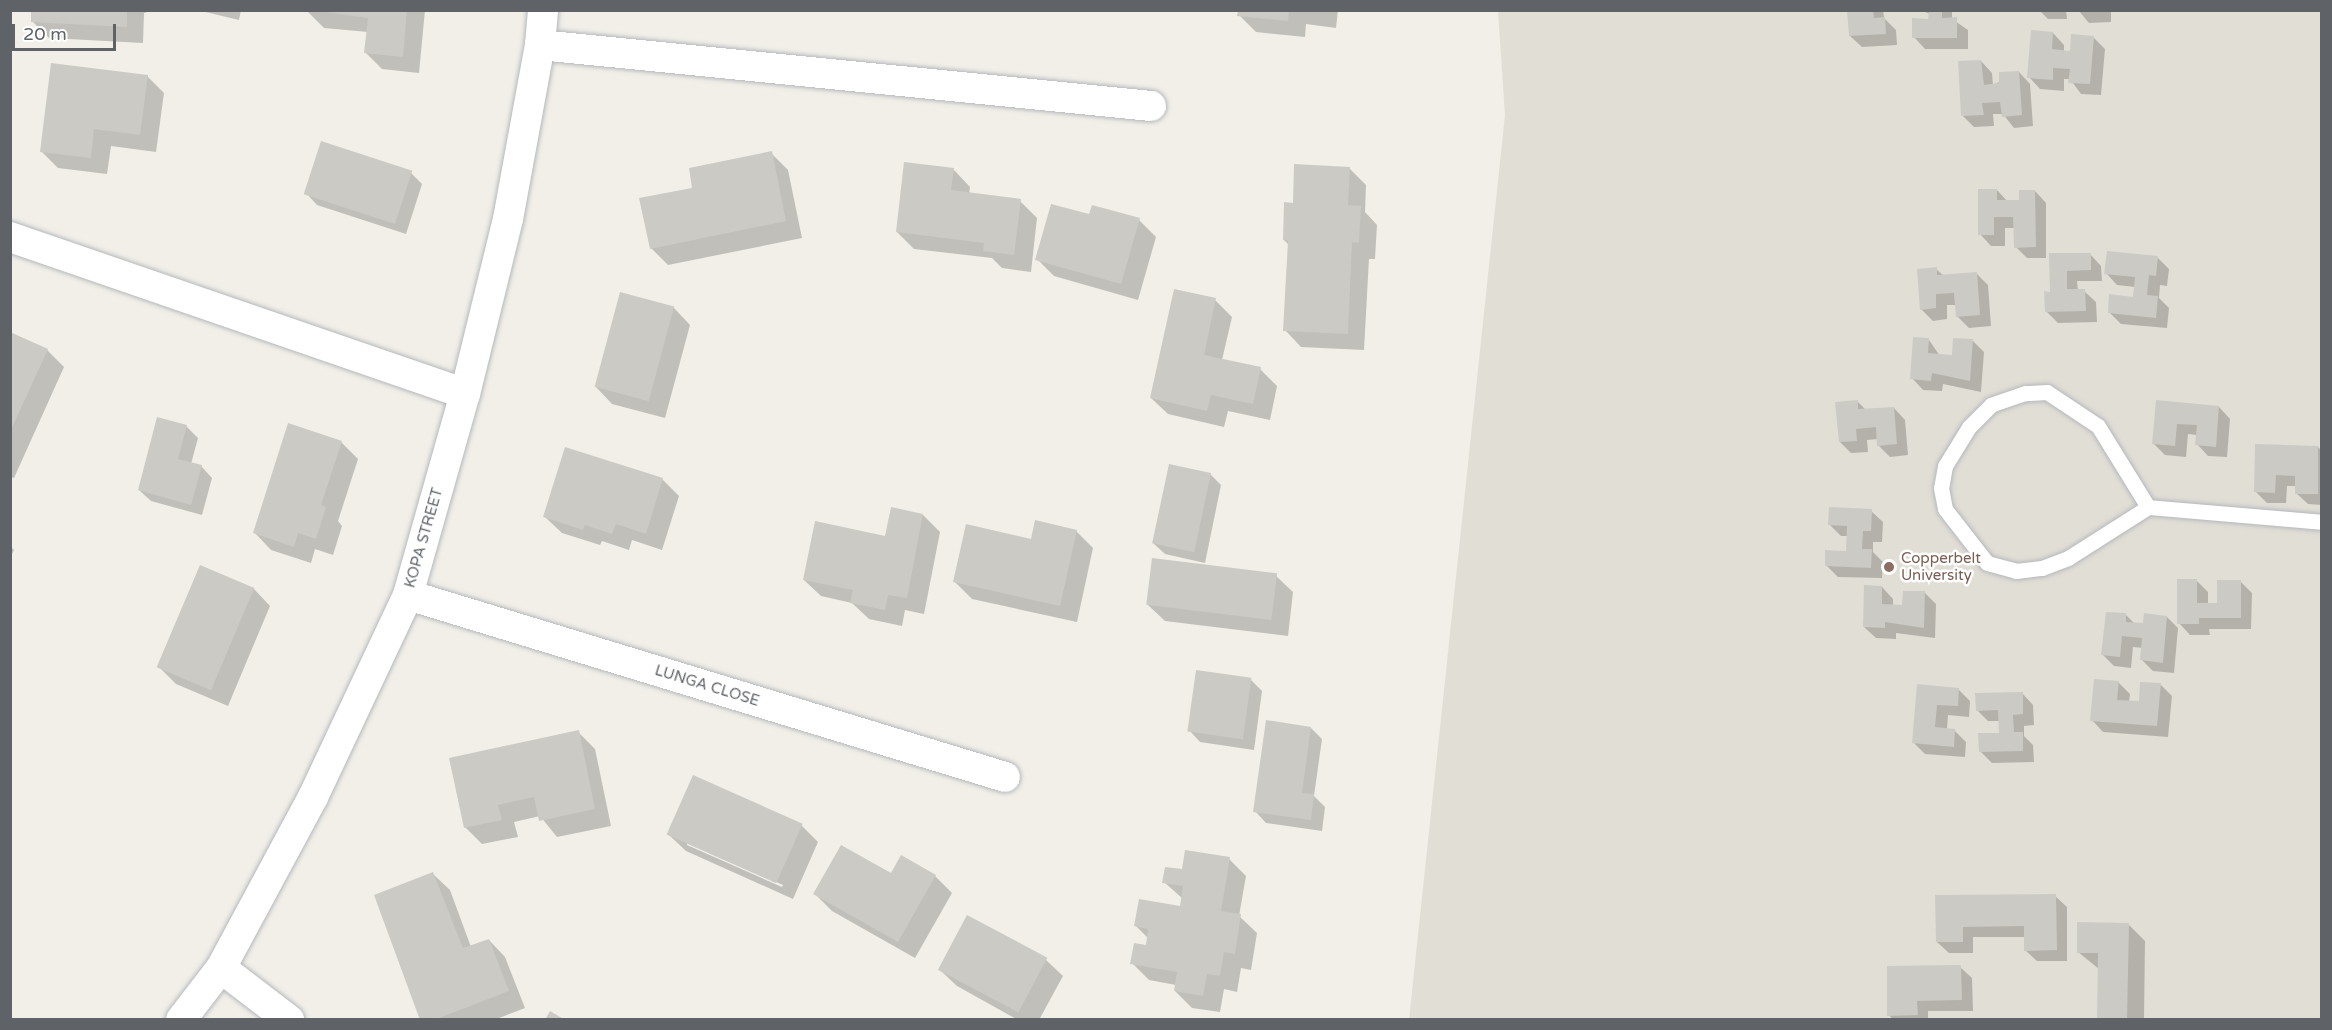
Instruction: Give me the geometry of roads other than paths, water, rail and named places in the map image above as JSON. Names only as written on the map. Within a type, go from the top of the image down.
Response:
[{"type":"street","name":"KOPA STREET","points":[[181,1020],[221,968],[313,796],[408,595],[465,394],[508,219],[540,45],[543,10]]},
{"type":"street","points":[[540,45],[1151,106]]},
{"type":"street","points":[[10,237],[465,394]]},
{"type":"street","name":"LUNGA CLOSE","points":[[408,595],[1005,777]]},
{"type":"street","points":[[221,968],[289,1020]]},
{"type":"lane","points":[[2148,507],[2098,426],[2047,392],[2025,393],[1991,405],[1969,427],[1945,466],[1941,488],[1945,509],[1987,563],[2016,571],[2042,568],[2068,558],[2148,507],[2322,522]]},
{"type":"place","name":"Copperbelt University","points":[[1889,567]]}]
